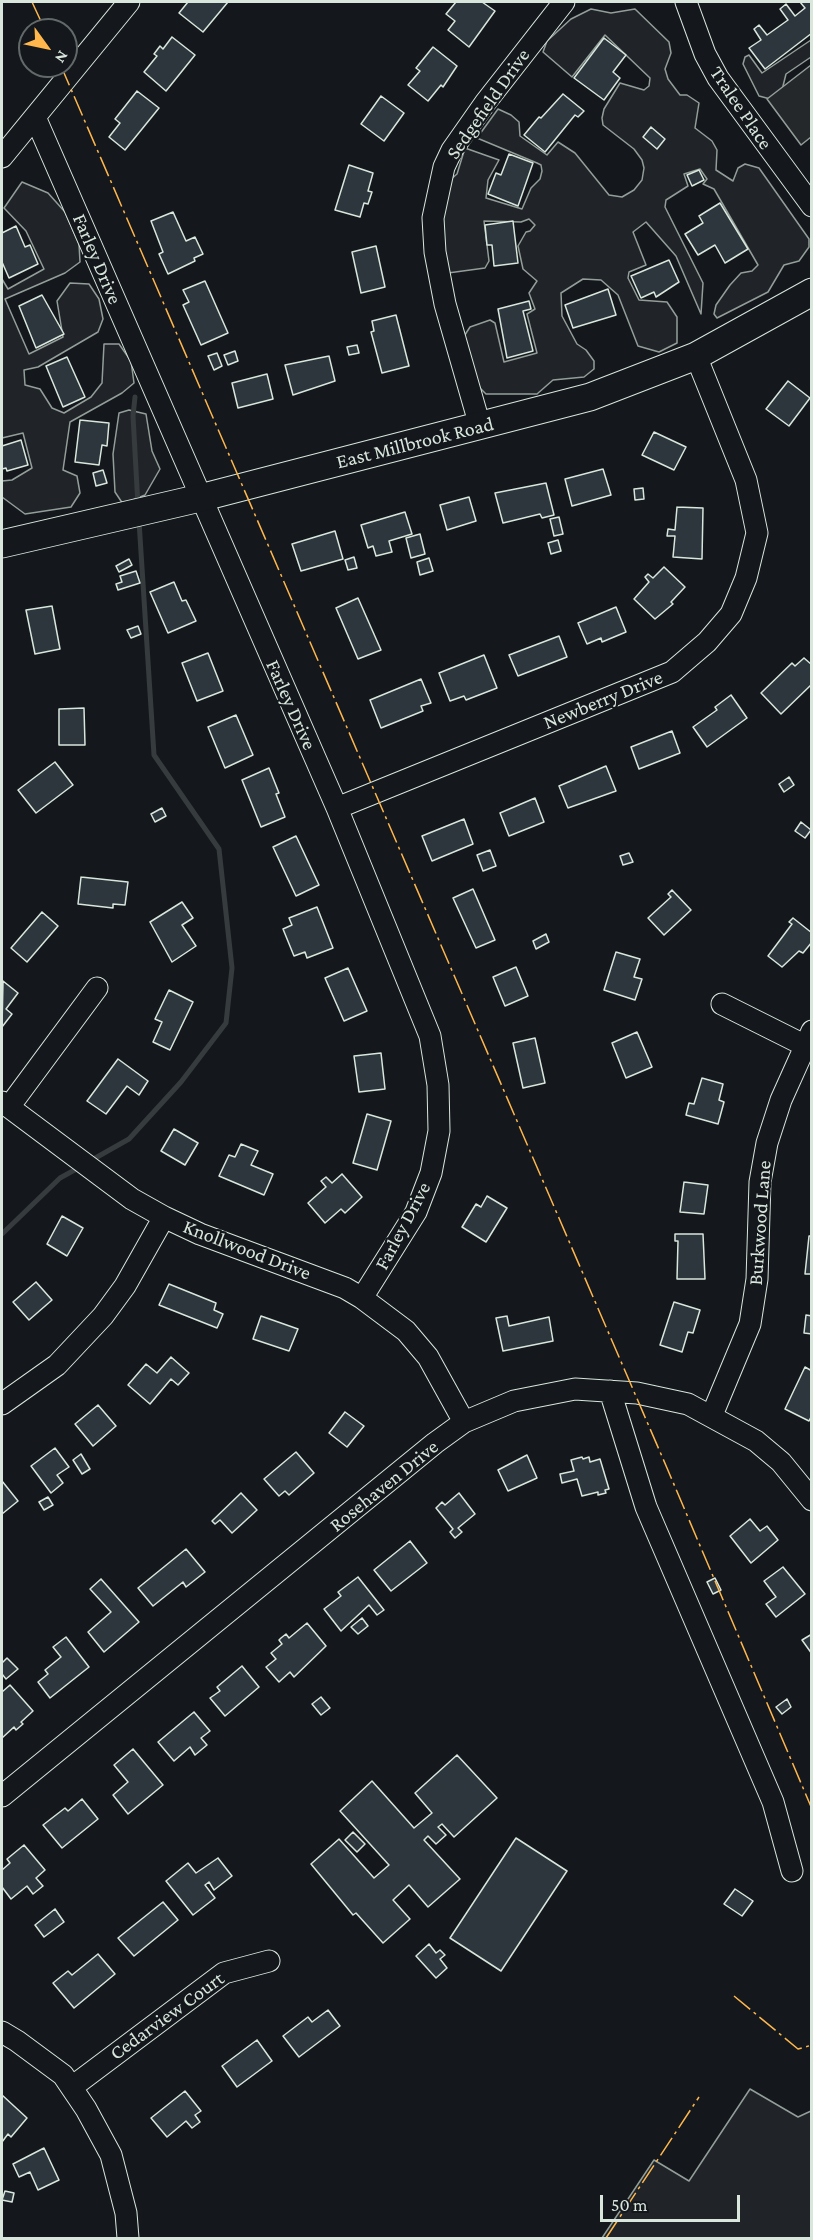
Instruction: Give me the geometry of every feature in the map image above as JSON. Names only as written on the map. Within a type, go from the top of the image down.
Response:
[{"type":"main road","name":"East Millbrook Road","points":[[2,544],[200,498],[590,397],[696,356],[812,292]]},
{"type":"street","points":[[2,157],[129,2]]},
{"type":"street","name":"Sedgefield Drive","points":[[480,426],[446,304],[435,252],[433,218],[444,166],[452,150],[484,102],[564,2]]},
{"type":"street","name":"Tralee Place","points":[[686,2],[705,54],[718,78],[812,206]]},
{"type":"street","name":"Farley Drive","points":[[35,117],[337,808],[429,1036],[438,1085],[439,1131],[431,1173],[416,1212],[362,1298]]},
{"type":"street","name":"Newberry Drive","points":[[337,808],[672,672],[707,642],[731,614],[746,578],[757,533],[746,480],[696,356]]},
{"type":"street","points":[[5,1105],[97,988]]},
{"type":"street","points":[[722,1004],[809,1041]]},
{"type":"street","name":"Burkwood Lane","points":[[712,1415],[750,1324],[757,1279],[760,1182],[765,1152],[781,1100],[809,1041]]},
{"type":"street","name":"Knollwood Drive","points":[[5,1105],[132,1199],[164,1217],[200,1234],[335,1284],[362,1298],[406,1331],[423,1351],[446,1386],[464,1422]]},
{"type":"street","points":[[2,1404],[57,1365],[103,1316],[125,1286],[164,1217]]},
{"type":"street","name":"Rosehaven Drive","points":[[2,1796],[464,1422],[514,1401],[575,1389],[664,1397],[712,1415],[756,1441],[781,1462],[812,1500]]},
{"type":"street","points":[[609,1391],[646,1507],[773,1802],[792,1871]]},
{"type":"street","name":"Cedarview Court","points":[[72,2087],[224,1973],[269,1961]]},
{"type":"street","points":[[2,2032],[43,2059],[63,2075],[72,2087],[111,2155],[126,2212],[128,2238]]},
{"type":"shaded area","points":[[591,9],[611,13],[635,9],[669,42],[671,53],[665,69],[668,79],[680,95],[687,95],[699,103],[695,128],[712,141],[717,150],[716,170],[733,181],[738,168],[745,164],[759,168],[809,239],[809,247],[799,261],[784,265],[768,292],[717,318],[714,314],[716,305],[730,285],[741,273],[752,271],[758,265],[714,189],[703,184],[707,179],[700,169],[684,174],[688,186],[666,200],[665,207],[703,283],[701,314],[676,256],[646,222],[633,232],[646,265],[629,272],[628,278],[639,300],[667,302],[677,317],[677,343],[659,352],[638,346],[618,295],[601,280],[583,279],[561,293],[562,316],[577,344],[586,350],[594,361],[594,369],[584,377],[553,380],[537,394],[486,394],[480,388],[461,341],[470,327],[490,320],[495,323],[504,362],[537,353],[527,314],[535,309],[529,293],[537,281],[523,269],[518,246],[526,232],[535,225],[529,219],[521,222],[484,221],[489,261],[485,268],[448,273],[438,237],[450,180],[457,174],[465,148],[499,160],[488,180],[486,198],[522,209],[531,188],[540,179],[541,165],[477,138],[498,109],[519,122],[520,136],[547,155],[558,142],[575,153],[609,195],[622,197],[634,190],[642,180],[644,168],[642,160],[634,149],[603,125],[602,118],[604,109],[620,83],[644,90],[649,86],[650,78],[605,35],[572,77],[543,52],[547,41],[571,19]]},
{"type":"shaded area","points":[[811,40],[811,57],[786,74],[782,90],[774,100],[759,96],[743,64],[745,57],[749,55],[762,73]]},
{"type":"shaded area","points":[[811,65],[811,137],[801,145],[767,99]]},
{"type":"shaded area","points":[[22,182],[48,193],[65,212],[79,244],[80,262],[65,273],[5,299],[29,354],[63,337],[57,301],[70,283],[89,284],[99,299],[103,319],[98,332],[38,367],[24,370],[25,385],[40,389],[52,408],[64,413],[91,397],[102,383],[104,344],[119,344],[131,361],[134,383],[122,393],[70,422],[63,470],[77,476],[80,493],[71,507],[25,514],[2,497],[2,481],[12,480],[32,468],[23,433],[2,438],[2,279],[8,289],[44,269],[26,231],[4,208]]},
{"type":"shaded area","points":[[129,410],[146,414],[152,451],[160,469],[145,495],[123,504],[115,492],[113,454],[119,413]]},
{"type":"shaded area","points":[[750,2089],[798,2117],[811,2111],[811,2238],[602,2238],[654,2160],[689,2181]]},
{"type":"building","points":[[188,2],[228,2],[203,32],[179,13]]},
{"type":"building","points":[[456,2],[482,2],[495,11],[469,47],[448,30],[455,21],[446,14]]},
{"type":"building","points":[[800,2],[812,2],[812,33],[765,69],[749,48],[761,40],[754,29],[759,25],[767,35],[788,20],[780,9],[786,4],[795,16],[805,8]]},
{"type":"building","points":[[172,37],[195,55],[166,91],[144,72],[157,56],[154,54],[160,46],[163,49]]},
{"type":"building","points":[[604,38],[626,55],[613,72],[620,78],[604,100],[574,78]]},
{"type":"building","points":[[433,47],[457,66],[443,87],[441,85],[428,101],[408,85],[420,71],[416,68]]},
{"type":"building","points":[[137,91],[159,108],[125,150],[109,137],[120,123],[115,119]]},
{"type":"building","points":[[563,94],[584,111],[578,117],[575,115],[545,152],[524,135]]},
{"type":"building","points":[[381,96],[404,113],[384,141],[361,124]]},
{"type":"building","points":[[651,127],[665,139],[657,149],[643,137]]},
{"type":"building","points":[[509,154],[533,163],[518,206],[488,194],[496,173],[501,175]]},
{"type":"building","points":[[349,165],[373,173],[368,191],[372,192],[368,204],[364,203],[360,217],[335,210]]},
{"type":"building","points":[[699,170],[704,180],[692,186],[687,175]]},
{"type":"building","points":[[720,203],[748,249],[725,263],[715,245],[698,255],[685,234],[703,223],[699,216]]},
{"type":"building","points":[[173,212],[186,241],[195,237],[203,254],[194,258],[195,261],[168,274],[159,254],[163,252],[151,221]]},
{"type":"building","points":[[513,221],[518,263],[494,266],[492,245],[487,245],[485,225]]},
{"type":"building","points":[[16,226],[25,247],[30,245],[38,264],[9,278],[2,262],[2,233]]},
{"type":"building","points":[[376,246],[385,287],[361,293],[352,252]]},
{"type":"building","points":[[669,260],[679,282],[656,297],[654,292],[641,298],[631,276]]},
{"type":"building","points":[[205,281],[228,333],[201,345],[183,305],[189,302],[183,290]]},
{"type":"building","points":[[608,289],[616,315],[573,328],[565,305]]},
{"type":"building","points":[[42,295],[64,334],[36,348],[19,306]]},
{"type":"building","points":[[529,301],[531,309],[523,311],[533,351],[507,358],[498,309]]},
{"type":"building","points":[[396,315],[409,366],[382,373],[371,332],[374,331],[372,321]]},
{"type":"building","points":[[357,345],[359,353],[349,355],[347,347]]},
{"type":"building","points":[[235,351],[238,361],[228,365],[224,355]]},
{"type":"building","points":[[217,353],[222,366],[214,370],[208,356]]},
{"type":"building","points":[[329,356],[335,381],[293,395],[285,365]]},
{"type":"building","points":[[67,357],[85,397],[63,407],[46,366]]},
{"type":"building","points":[[267,374],[273,399],[238,408],[232,383]]},
{"type":"building","points":[[788,381],[810,398],[789,426],[766,409]]},
{"type":"building","points":[[80,420],[109,423],[107,446],[102,445],[99,465],[75,462]]},
{"type":"building","points":[[654,432],[686,447],[674,470],[642,455]]},
{"type":"building","points":[[21,440],[28,465],[7,471],[6,468],[2,469],[2,446]]},
{"type":"building","points":[[603,469],[611,495],[572,506],[565,479]]},
{"type":"building","points":[[103,470],[107,483],[96,486],[93,473]]},
{"type":"building","points":[[546,483],[554,515],[542,518],[540,514],[503,523],[495,493]]},
{"type":"building","points":[[643,488],[644,499],[635,500],[634,489]]},
{"type":"building","points":[[469,497],[476,521],[447,530],[440,505]]},
{"type":"building","points":[[677,507],[703,508],[702,559],[673,557],[675,536],[667,536],[668,529],[675,530]]},
{"type":"building","points":[[405,512],[412,534],[389,541],[392,552],[376,556],[373,546],[368,548],[361,525]]},
{"type":"building","points":[[559,517],[563,534],[554,536],[550,519]]},
{"type":"building","points":[[335,531],[343,559],[301,571],[292,544]]},
{"type":"building","points":[[420,534],[425,554],[411,558],[406,538]]},
{"type":"building","points":[[558,540],[561,551],[551,554],[548,543]]},
{"type":"building","points":[[354,557],[357,568],[348,570],[345,560]]},
{"type":"building","points":[[429,558],[433,571],[420,575],[417,562]]},
{"type":"building","points":[[129,559],[132,565],[119,572],[116,566]]},
{"type":"building","points":[[664,567],[685,587],[671,602],[673,604],[655,619],[634,599],[649,582],[645,577],[648,574],[653,578]]},
{"type":"building","points":[[136,571],[140,583],[118,590],[116,584],[122,582],[120,576]]},
{"type":"building","points":[[174,582],[182,601],[186,600],[196,621],[168,633],[150,592]]},
{"type":"building","points":[[358,598],[381,650],[358,659],[336,608]]},
{"type":"building","points":[[52,606],[60,649],[35,654],[26,610]]},
{"type":"building","points":[[616,607],[626,632],[602,642],[601,638],[587,644],[578,623]]},
{"type":"building","points":[[138,626],[141,634],[131,638],[127,630]]},
{"type":"building","points":[[559,636],[567,657],[518,676],[509,655]]},
{"type":"building","points":[[208,653],[223,691],[197,701],[182,663]]},
{"type":"building","points":[[484,655],[497,688],[466,700],[464,696],[450,701],[439,673]]},
{"type":"building","points":[[804,658],[812,665],[812,684],[781,714],[761,693],[792,663],[795,666]]},
{"type":"building","points":[[421,679],[431,703],[421,706],[423,711],[381,728],[370,700]]},
{"type":"building","points":[[731,695],[747,718],[707,747],[693,727],[717,710],[715,707]]},
{"type":"building","points":[[84,708],[85,745],[59,745],[59,709]]},
{"type":"building","points":[[236,715],[253,755],[225,768],[208,727]]},
{"type":"building","points":[[672,731],[680,753],[639,769],[631,747]]},
{"type":"building","points":[[55,762],[73,785],[36,813],[18,790]]},
{"type":"building","points":[[606,766],[616,791],[568,808],[559,786]]},
{"type":"building","points":[[269,768],[285,817],[261,827],[242,780]]},
{"type":"building","points":[[789,777],[794,785],[784,792],[779,784]]},
{"type":"building","points":[[535,798],[544,822],[509,836],[500,813]]},
{"type":"building","points":[[162,808],[166,816],[155,822],[151,814]]},
{"type":"building","points":[[464,819],[473,844],[432,861],[422,836]]},
{"type":"building","points":[[801,822],[811,830],[805,838],[795,831]]},
{"type":"building","points":[[296,836],[319,885],[296,896],[273,847]]},
{"type":"building","points":[[490,850],[496,866],[483,871],[477,855]]},
{"type":"building","points":[[629,853],[633,862],[623,865],[620,856]]},
{"type":"building","points":[[81,877],[128,882],[125,905],[113,904],[113,908],[78,904]]},
{"type":"building","points":[[473,889],[495,940],[476,948],[453,898]]},
{"type":"building","points":[[672,890],[691,910],[664,935],[648,918],[671,897],[668,894]]},
{"type":"building","points":[[182,902],[193,918],[182,925],[196,946],[172,962],[150,922]]},
{"type":"building","points":[[317,907],[333,948],[307,958],[305,952],[294,956],[283,929],[292,925],[289,918]]},
{"type":"building","points":[[42,912],[58,926],[27,962],[11,948]]},
{"type":"building","points":[[793,918],[812,933],[812,942],[803,953],[799,951],[782,967],[768,956],[792,924],[789,922]]},
{"type":"building","points":[[546,934],[549,942],[536,949],[533,941]]},
{"type":"building","points":[[616,952],[640,959],[634,977],[642,979],[635,1000],[604,990]]},
{"type":"building","points":[[516,967],[528,996],[505,1006],[493,977]]},
{"type":"building","points":[[348,968],[367,1011],[344,1021],[325,978]]},
{"type":"building","points":[[3,981],[18,993],[6,1009],[12,1014],[2,1027]]},
{"type":"building","points":[[169,990],[193,1002],[170,1050],[153,1042],[162,1022],[155,1019]]},
{"type":"building","points":[[637,1032],[652,1067],[626,1078],[612,1043]]},
{"type":"building","points":[[535,1038],[545,1083],[523,1088],[513,1043]]},
{"type":"building","points":[[381,1053],[385,1089],[359,1092],[354,1056]]},
{"type":"building","points":[[118,1059],[148,1081],[139,1095],[127,1086],[106,1114],[87,1101]]},
{"type":"building","points":[[702,1078],[723,1084],[719,1100],[724,1102],[718,1124],[686,1115],[689,1103],[694,1104]]},
{"type":"building","points":[[367,1114],[391,1121],[377,1170],[353,1163]]},
{"type":"building","points":[[174,1129],[198,1143],[185,1165],[161,1151]]},
{"type":"building","points":[[241,1144],[258,1151],[251,1165],[273,1174],[264,1195],[219,1176],[229,1155],[235,1157]]},
{"type":"building","points":[[342,1174],[362,1197],[345,1213],[341,1209],[325,1223],[308,1203],[326,1187],[321,1181],[326,1177],[332,1183]]},
{"type":"building","points":[[684,1182],[708,1185],[704,1214],[680,1212]]},
{"type":"building","points":[[487,1196],[507,1208],[486,1242],[462,1227],[476,1204],[481,1207]]},
{"type":"building","points":[[62,1216],[83,1228],[67,1256],[47,1244]]},
{"type":"building","points":[[675,1234],[703,1234],[705,1279],[677,1279],[678,1241],[675,1241]]},
{"type":"building","points":[[809,1236],[812,1236],[812,1274],[805,1274]]},
{"type":"building","points":[[36,1282],[52,1300],[29,1320],[13,1302]]},
{"type":"building","points":[[169,1284],[216,1303],[214,1310],[223,1314],[217,1328],[159,1305]]},
{"type":"building","points":[[674,1302],[700,1310],[693,1333],[688,1332],[682,1352],[660,1345]]},
{"type":"building","points":[[806,1315],[812,1316],[812,1334],[804,1333]]},
{"type":"building","points":[[261,1316],[298,1329],[289,1351],[253,1339]]},
{"type":"building","points":[[507,1316],[509,1326],[549,1317],[553,1341],[503,1351],[496,1318]]},
{"type":"building","points":[[171,1357],[189,1373],[178,1385],[171,1379],[150,1404],[128,1385],[146,1364],[157,1373]]},
{"type":"building","points":[[805,1367],[812,1371],[812,1415],[809,1421],[785,1409]]},
{"type":"building","points":[[98,1405],[116,1426],[93,1446],[75,1424]]},
{"type":"building","points":[[345,1412],[364,1426],[347,1447],[329,1433]]},
{"type":"building","points":[[55,1448],[69,1467],[57,1475],[63,1483],[51,1493],[31,1466]]},
{"type":"building","points":[[296,1452],[314,1473],[289,1495],[285,1491],[279,1496],[264,1479]]},
{"type":"building","points":[[81,1454],[90,1469],[82,1474],[73,1460]]},
{"type":"building","points":[[527,1455],[537,1478],[508,1491],[498,1470]]},
{"type":"building","points":[[582,1457],[583,1459],[589,1457],[590,1462],[600,1459],[609,1489],[605,1490],[606,1493],[598,1495],[598,1492],[582,1496],[577,1479],[562,1483],[560,1474],[574,1471],[571,1460]]},
{"type":"building","points":[[2,1481],[18,1501],[2,1514]]},
{"type":"building","points":[[241,1493],[257,1510],[232,1533],[220,1520],[215,1524],[212,1521]]},
{"type":"building","points":[[459,1493],[475,1514],[458,1528],[462,1532],[455,1538],[450,1532],[453,1529],[436,1508],[442,1502],[445,1505]]},
{"type":"building","points":[[48,1497],[53,1505],[44,1510],[39,1502]]},
{"type":"building","points":[[750,1519],[760,1531],[767,1526],[778,1540],[751,1563],[730,1536]]},
{"type":"building","points":[[410,1541],[427,1563],[391,1591],[374,1570]]},
{"type":"building","points":[[186,1549],[205,1572],[186,1587],[183,1582],[153,1606],[138,1588]]},
{"type":"building","points":[[783,1567],[805,1594],[776,1617],[766,1604],[776,1597],[764,1581]]},
{"type":"building","points":[[358,1577],[384,1610],[377,1615],[369,1605],[341,1631],[324,1609],[341,1596],[338,1592]]},
{"type":"building","points":[[715,1578],[721,1590],[713,1594],[707,1582]]},
{"type":"building","points":[[101,1579],[139,1622],[104,1652],[88,1632],[111,1612],[90,1589]]},
{"type":"building","points":[[362,1618],[368,1626],[358,1634],[351,1627]]},
{"type":"building","points":[[307,1623],[326,1646],[294,1677],[290,1672],[279,1682],[266,1667],[276,1659],[271,1653],[282,1644],[279,1640],[281,1638],[286,1634],[289,1638]]},
{"type":"building","points":[[812,1634],[812,1654],[802,1640]]},
{"type":"building","points":[[66,1637],[89,1667],[50,1698],[38,1682],[48,1674],[45,1670],[61,1657],[53,1647]]},
{"type":"building","points":[[7,1658],[18,1669],[6,1679],[2,1674],[2,1663]]},
{"type":"building","points":[[242,1666],[259,1687],[225,1716],[210,1698],[220,1691],[217,1687]]},
{"type":"building","points":[[10,1685],[33,1711],[21,1722],[23,1724],[16,1730],[14,1727],[2,1738],[2,1692]]},
{"type":"building","points":[[321,1697],[330,1708],[321,1715],[312,1704]]},
{"type":"building","points":[[787,1699],[791,1707],[782,1714],[776,1707]]},
{"type":"building","points":[[194,1712],[210,1731],[201,1738],[207,1745],[195,1755],[190,1747],[174,1761],[158,1742]]},
{"type":"building","points":[[133,1749],[163,1785],[128,1814],[113,1795],[128,1782],[114,1765]]},
{"type":"building","points":[[457,1755],[497,1798],[454,1837],[442,1824],[438,1827],[446,1835],[436,1844],[428,1836],[424,1840],[460,1879],[428,1907],[409,1885],[393,1900],[410,1919],[383,1943],[356,1913],[353,1915],[311,1864],[339,1839],[374,1878],[389,1865],[340,1811],[372,1781],[414,1828],[432,1813],[415,1793]]},
{"type":"building","points":[[82,1799],[98,1819],[62,1848],[43,1825],[65,1808],[68,1811]]},
{"type":"building","points":[[353,1832],[365,1844],[357,1852],[345,1840]]},
{"type":"building","points":[[516,1838],[567,1871],[501,1971],[450,1938]]},
{"type":"building","points":[[24,1845],[45,1870],[36,1878],[43,1886],[33,1894],[27,1886],[11,1899],[2,1887],[2,1870],[10,1863],[7,1859]]},
{"type":"building","points":[[218,1858],[232,1876],[214,1890],[209,1882],[205,1885],[215,1898],[193,1915],[166,1881],[188,1863],[196,1873]]},
{"type":"building","points":[[735,1889],[753,1901],[742,1916],[724,1904]]},
{"type":"building","points":[[163,1902],[178,1920],[134,1956],[118,1938]]},
{"type":"building","points":[[55,1909],[64,1922],[44,1937],[35,1925]]},
{"type":"building","points":[[429,1944],[436,1953],[440,1950],[445,1955],[440,1959],[447,1968],[436,1978],[416,1956]]},
{"type":"building","points":[[98,1954],[115,1974],[74,2008],[53,1983],[68,1971],[72,1975]]},
{"type":"building","points":[[328,2010],[340,2026],[299,2057],[283,2036],[308,2017],[312,2022]]},
{"type":"building","points":[[257,2040],[272,2061],[237,2087],[222,2066]]},
{"type":"building","points":[[185,2091],[201,2111],[195,2115],[200,2122],[192,2128],[186,2121],[167,2137],[151,2118]]},
{"type":"building","points":[[2,2095],[27,2118],[11,2137],[8,2134],[2,2142]]},
{"type":"building","points":[[44,2148],[59,2180],[38,2190],[30,2172],[19,2177],[13,2164]]},
{"type":"building","points":[[5,2191],[14,2193],[12,2202],[2,2200]]},
{"type":"waterway","points":[[135,397],[133,416],[138,506]]},
{"type":"waterway","points":[[90,1161],[129,1139],[181,1082],[226,1023],[232,968],[219,849],[154,755],[139,521]]},
{"type":"waterway","points":[[2,1234],[60,1178],[80,1167]]},
{"type":"power","points":[[32,2],[39,18]]},
{"type":"power","points":[[66,78],[812,1809]]},
{"type":"power","points":[[734,1996],[798,2049],[812,2045]]},
{"type":"power","points":[[606,2238],[699,2097]]}]
